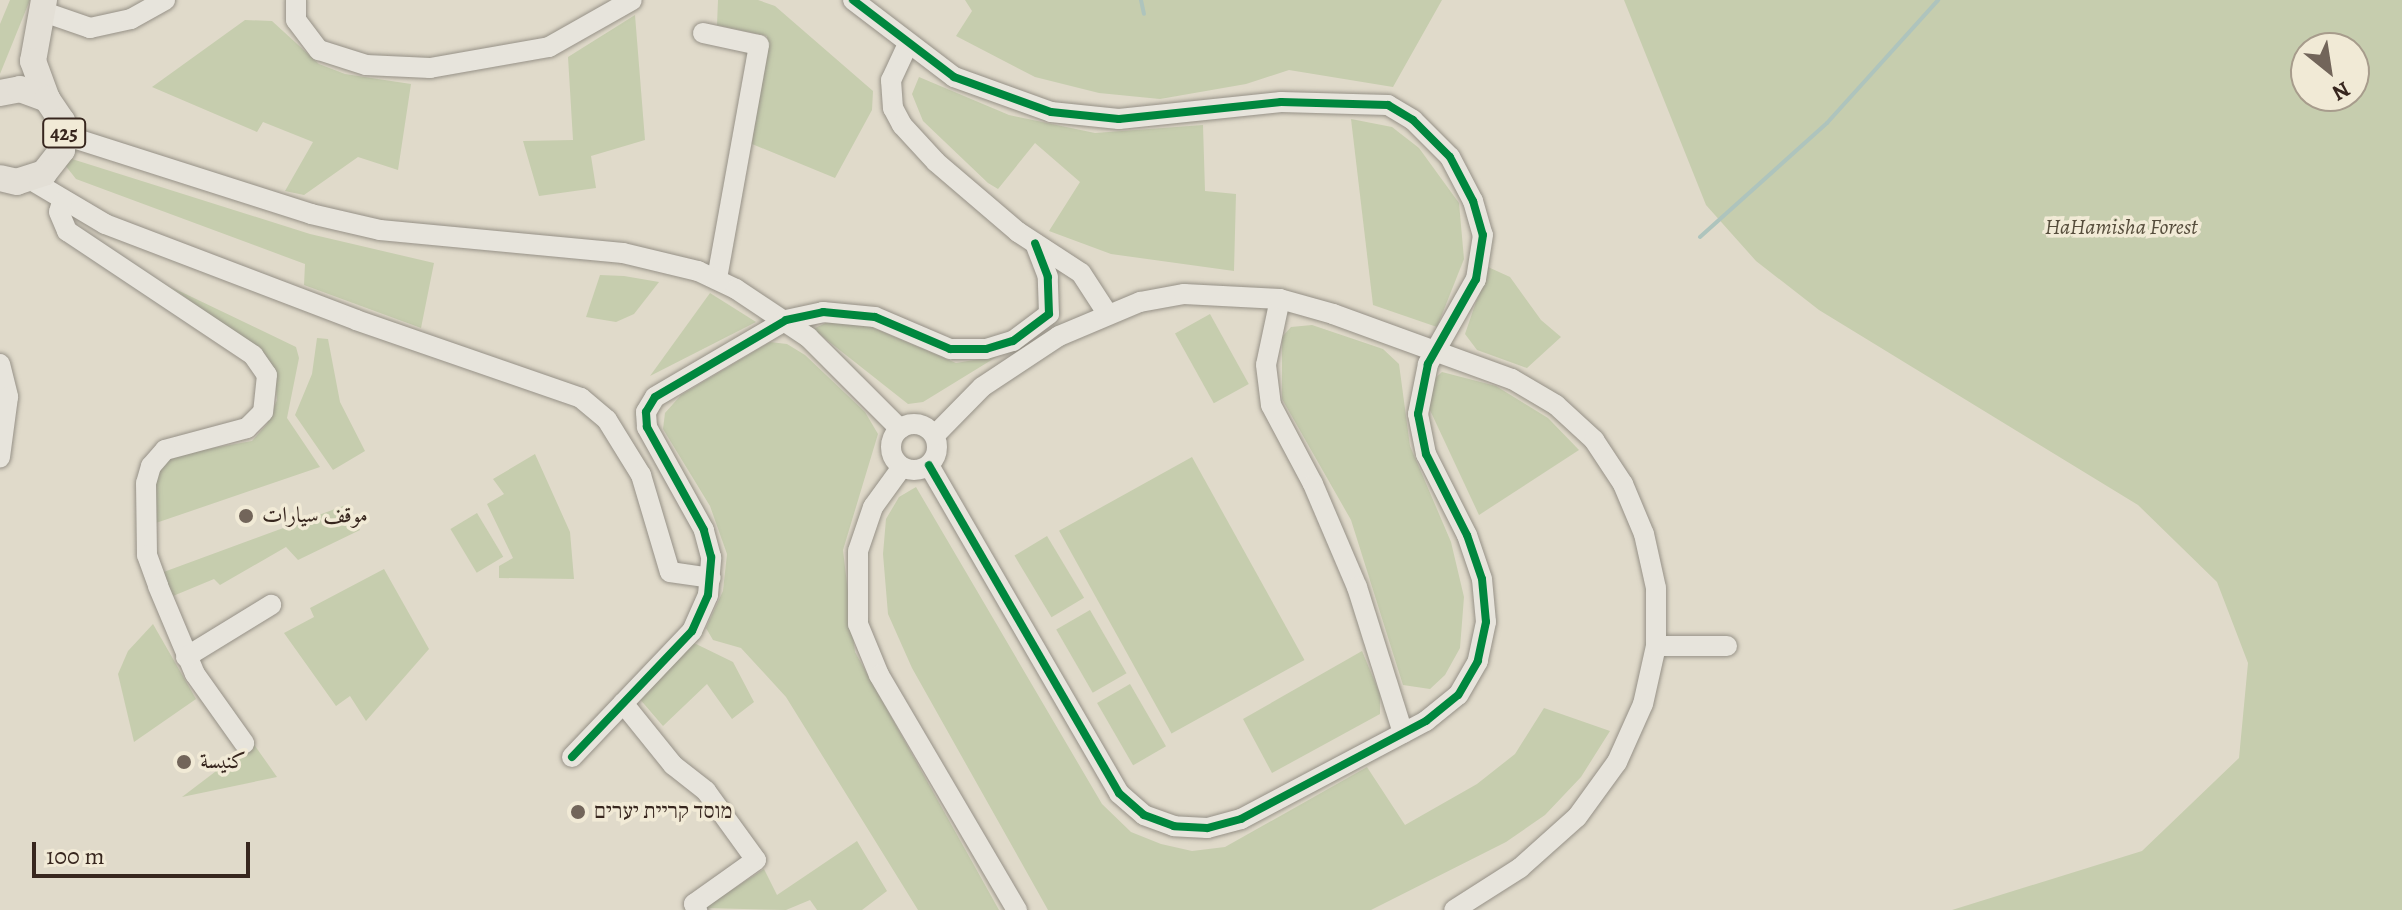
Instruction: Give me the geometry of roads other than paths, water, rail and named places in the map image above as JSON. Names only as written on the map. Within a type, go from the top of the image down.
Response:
[{"type":"main road","name":"425","points":[[0,91],[21,68],[41,14]]},
{"type":"main road","name":"425","points":[[0,178],[31,180],[55,163],[64,135],[62,121],[47,99],[33,61],[41,14]]},
{"type":"main road","name":"425","points":[[0,91],[20,89],[47,99]]},
{"type":"street","points":[[41,14],[90,28],[131,19],[165,0]]},
{"type":"street","points":[[296,0],[296,20],[319,50],[366,65],[430,68],[549,47],[632,0]]},
{"type":"street","points":[[853,0],[907,46],[986,93],[1084,117],[1155,117],[1281,102],[1388,105],[1413,120],[1450,157],[1481,222],[1483,249],[1476,279],[1435,354],[1419,394],[1420,434],[1476,557],[1486,622],[1478,661],[1458,695],[1403,733],[1224,825],[1174,826],[1144,815],[1109,778],[929,465]]},
{"type":"street","points":[[703,33],[759,45],[717,279]]},
{"type":"street","points":[[907,46],[891,80],[893,108],[902,125],[936,162],[1035,243],[1081,273],[1107,313]]},
{"type":"street","points":[[64,135],[311,214],[380,230],[632,255],[717,279],[786,320],[850,375],[900,429]]},
{"type":"street","points":[[31,180],[62,202],[105,224],[344,315],[581,398],[607,420],[641,475],[670,572],[711,578]]},
{"type":"street","points":[[62,202],[59,212],[67,231],[253,355],[267,375],[263,412],[247,428],[176,444],[151,466],[144,520],[147,555],[186,657],[244,743]]},
{"type":"street","points":[[572,757],[692,631],[711,578],[704,530],[649,432],[646,412],[667,387],[786,320],[853,312],[909,328],[950,349],[986,349],[1013,341],[1049,314],[1048,277],[1035,243]]},
{"type":"street","points":[[935,435],[982,387],[1020,360],[1107,313],[1184,294],[1280,299],[1512,379],[1556,405],[1594,440],[1623,484],[1644,534],[1656,588],[1656,646],[1643,704],[1617,762],[1577,817],[1520,868],[1454,910]]},
{"type":"street","points":[[1280,299],[1266,365],[1271,405],[1313,484],[1357,587],[1403,733]]},
{"type":"street","points":[[0,364],[8,397],[0,457]]},
{"type":"street","points":[[920,425],[935,435],[938,450],[929,465],[915,470],[902,467],[891,448],[900,429],[920,425]]},
{"type":"street","points":[[902,467],[873,507],[858,551],[858,624],[879,675],[1017,910]]},
{"type":"street","points":[[186,657],[271,605]]},
{"type":"street","points":[[1656,646],[1727,646]]},
{"type":"street","points":[[623,703],[673,765],[706,791],[756,860],[694,904],[697,910]]},
{"type":"waterway","points":[[1141,0],[1144,14]]},
{"type":"waterway","points":[[1700,237],[1827,123],[1938,0]]},
{"type":"place","name":"موقف سيارات","points":[[246,516]]},
{"type":"place","name":"كنيسة","points":[[184,762]]},
{"type":"place","name":"מוסד קריית יערים","points":[[578,812]]},
{"type":"park label","name":"HaHamisha Forest","points":[[2121,228]]}]
